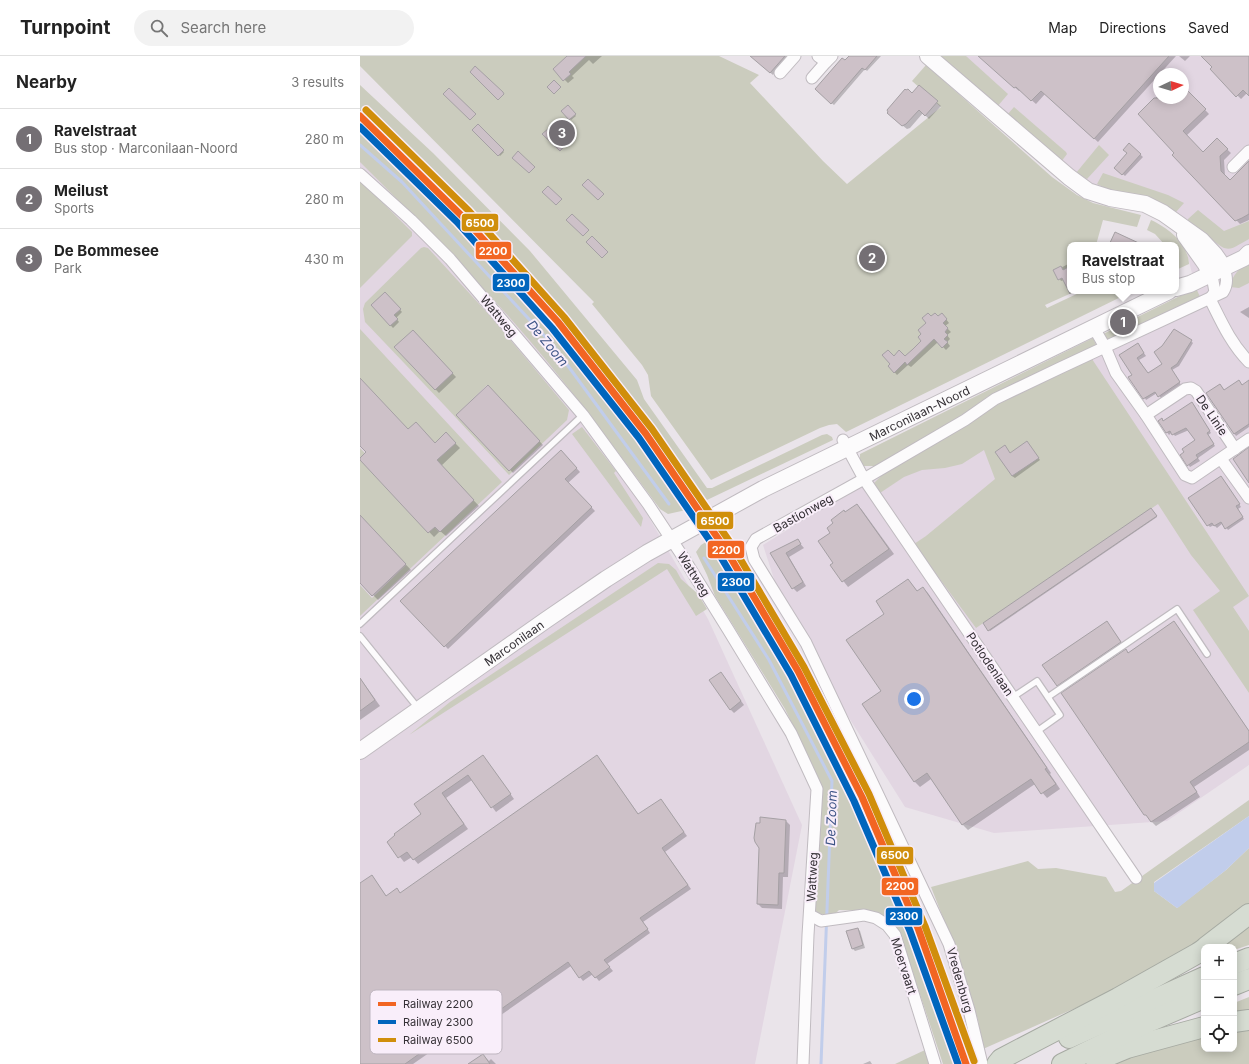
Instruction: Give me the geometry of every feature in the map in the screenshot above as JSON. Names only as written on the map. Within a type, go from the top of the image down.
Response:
[{"type":"highway","points":[[1210,944],[1249,914]]},
{"type":"highway","points":[[998,1063],[1201,951]]},
{"type":"highway","points":[[1237,963],[1249,958]]},
{"type":"highway","points":[[998,1063],[1139,1006],[1201,978]]},
{"type":"highway","points":[[1237,984],[1249,979]]},
{"type":"highway","points":[[1062,1064],[1146,1023],[1201,999]]},
{"type":"highway","points":[[1237,1022],[1249,1020]]},
{"type":"highway","points":[[1089,1064],[1127,1048],[1201,1028]]},
{"type":"street","points":[[780,73],[795,56]]},
{"type":"street","points":[[928,56],[1069,177],[1088,191],[1110,198],[1145,204],[1163,213],[1201,240],[1216,255],[1216,268]]},
{"type":"street","points":[[812,78],[826,58]]},
{"type":"street","points":[[1233,168],[1249,151]]},
{"type":"street","name":"Wattweg","points":[[360,174],[411,220],[450,259],[583,415],[648,504],[729,631],[791,733],[817,789],[803,1064]]},
{"type":"street","name":"Marconilaan-Noord","points":[[1179,287],[1190,284],[1242,252],[1249,252]]},
{"type":"street","name":"Bastionweg","points":[[929,900],[806,643],[754,559],[751,547],[756,539],[864,479],[965,420],[995,399],[1223,292],[1226,286],[1226,275],[1216,268]]},
{"type":"street","name":"Marconilaan-Noord","points":[[671,540],[846,443],[1094,328],[1163,294]]},
{"type":"street","points":[[1210,299],[1229,338],[1239,352],[1249,362]]},
{"type":"street","name":"De Linie","points":[[1094,328],[1105,347],[1116,373],[1146,415],[1185,475],[1192,478],[1249,440]]},
{"type":"street","name":"De Linie","points":[[1146,415],[1185,389],[1191,388],[1196,392],[1235,449]]},
{"type":"street","name":"Potlodenlaan","points":[[846,443],[864,479],[1136,878]]},
{"type":"street","points":[[1221,459],[1249,498]]},
{"type":"street","name":"Marconilaan","points":[[360,751],[606,579],[671,540]]},
{"type":"street","name":"Vredenburg","points":[[929,900],[949,944],[969,1010],[998,1063]]},
{"type":"street","name":"Moervaart","points":[[810,915],[821,921],[864,915],[876,918],[887,925],[895,935],[935,1064]]},
{"type":"lane","points":[[360,624],[583,415]]},
{"type":"lane","points":[[1048,697],[1177,609],[1207,654]]},
{"type":"lane","points":[[360,636],[418,710]]},
{"type":"lane","points":[[1013,697],[1037,681],[1060,714],[1036,732]]},
{"type":"shaded area","points":[[360,56],[719,56],[759,75],[750,83],[823,161],[847,184],[941,107],[912,81],[926,65],[1052,177],[1077,195],[1093,203],[1141,215],[1137,227],[1103,220],[1097,242],[1067,242],[1067,294],[1069,294],[1045,305],[1047,308],[1077,294],[1127,294],[846,432],[837,424],[820,428],[711,480],[651,396],[648,375],[642,365],[592,304],[594,302],[360,66]]},
{"type":"shaded area","points":[[937,56],[1249,56],[1249,765],[1167,821],[994,833],[905,807],[787,619],[763,545],[1061,358],[1197,293],[1179,222],[1083,185]]},
{"type":"shaded area","points":[[939,56],[966,56],[1008,94],[997,107]]},
{"type":"shaded area","points":[[360,85],[433,153],[530,251],[637,380],[644,399],[707,488],[712,488],[822,435],[827,434],[832,437],[833,440],[686,510],[668,514],[660,509],[583,406],[543,356],[449,252],[360,162]]},
{"type":"shaded area","points":[[1014,107],[1066,152],[1067,154],[1061,162],[1007,115]]},
{"type":"shaded area","points":[[1099,145],[1109,155],[1087,179],[1076,173]]},
{"type":"shaded area","points":[[360,151],[541,332],[708,619],[802,825],[755,1064],[360,1064]]},
{"type":"shaded area","points":[[1103,173],[1168,195],[1184,203],[1176,212],[1153,202],[1105,188],[1097,184]]},
{"type":"shaded area","points":[[360,180],[412,232],[412,236],[360,288]]},
{"type":"shaded area","points":[[1198,210],[1224,231],[1249,221],[1249,239],[1227,249],[1218,245],[1213,240],[1211,242],[1188,222],[1188,219]]},
{"type":"shaded area","points":[[1151,220],[1164,227],[1181,243],[1188,256],[1189,264],[1179,269],[1179,242],[1162,242],[1155,234],[1147,230]]},
{"type":"shaded area","points":[[421,248],[428,248],[492,318],[569,410],[567,420],[509,475],[365,322],[363,309],[365,303]],"holes":[[[487,385],[540,441],[509,470],[456,415]]]},
{"type":"shaded area","points":[[1249,260],[1249,283],[1239,288],[1230,287],[1235,275]]},
{"type":"shaded area","points":[[1196,288],[1201,299],[1107,342],[1103,334]]},
{"type":"shaded area","points":[[360,329],[502,482],[360,616],[360,585],[372,598],[406,565],[360,516],[360,448],[439,532],[473,500],[360,380]]},
{"type":"shaded area","points":[[1093,338],[1097,347],[987,397],[954,422],[883,462],[875,466],[863,466],[860,460],[860,454]]},
{"type":"shaded area","points":[[1092,359],[1249,596],[1233,607],[1249,631],[1249,693],[1193,610],[1220,591],[1191,555],[1158,504],[976,628],[914,544],[926,536],[995,479],[984,450],[962,464],[945,468],[922,470],[904,477],[880,493],[874,483],[883,474],[976,419],[998,404]]},
{"type":"shaded area","points":[[582,427],[616,471],[614,473],[643,518],[641,527],[572,434]]},
{"type":"shaded area","points":[[714,537],[833,733],[880,828],[912,909],[964,1059],[954,1064],[943,1064],[904,946],[867,911],[839,910],[835,914],[819,914],[815,910],[815,777],[807,754],[785,709],[715,596],[696,552],[701,545]]},
{"type":"shaded area","points":[[658,563],[669,564],[676,570],[681,579],[698,594],[707,609],[696,616],[667,569],[409,735],[450,702]]},
{"type":"shaded area","points":[[1249,800],[1249,816],[1154,882],[1154,891],[1177,908],[1226,870],[1249,848],[1249,906],[1225,926],[1105,995],[983,1049],[978,1020],[951,938],[931,887],[1028,861],[1038,869],[1056,868],[1106,877],[1115,892],[1121,891]]},
{"type":"shaded area","points":[[1249,923],[1249,945],[1237,949],[1237,944],[1225,944]]},
{"type":"shaded area","points":[[1249,997],[1249,1015],[1237,1017],[1237,1002]]},
{"type":"shaded area","points":[[1249,1025],[1249,1064],[1097,1064],[1201,1032],[1201,1052],[1237,1052],[1237,1026]]},
{"type":"shaded area","points":[[925,1050],[929,1064],[895,1064]]},
{"type":"water","points":[[1249,816],[1249,848],[1226,870],[1177,908],[1154,891],[1154,883]]},
{"type":"building","points":[[567,56],[586,56],[569,72],[571,74],[563,81],[553,69]]},
{"type":"building","points":[[750,56],[785,56],[770,73]]},
{"type":"building","points":[[849,56],[877,56],[865,70],[862,68],[831,104],[815,89],[842,58],[845,60]]},
{"type":"building","points":[[978,56],[1169,56],[1158,68],[1153,68],[1153,74],[1094,139],[1041,91],[1031,101],[1016,87],[1014,88]]},
{"type":"building","points":[[1201,56],[1249,56],[1249,96],[1243,90],[1236,97],[1210,69],[1212,67]]},
{"type":"building","points":[[475,66],[503,92],[504,94],[498,100],[470,72]]},
{"type":"building","points":[[554,80],[561,87],[554,94],[547,87]]},
{"type":"building","points":[[919,85],[938,101],[925,116],[919,110],[906,124],[902,126],[887,113],[887,110],[905,89],[908,89],[912,93]]},
{"type":"building","points":[[449,88],[476,114],[470,120],[443,94]]},
{"type":"building","points":[[1189,92],[1206,109],[1183,131],[1203,152],[1217,138],[1228,149],[1220,156],[1221,171],[1230,180],[1249,161],[1249,214],[1235,221],[1172,155],[1174,153],[1138,114],[1153,99],[1153,104],[1189,104]]},
{"type":"building","points":[[568,105],[576,114],[569,120],[561,111]]},
{"type":"building","points":[[478,124],[504,150],[498,156],[472,130]]},
{"type":"building","points":[[549,128],[566,144],[560,151],[542,134]]},
{"type":"building","points":[[1129,143],[1141,154],[1122,175],[1114,168],[1127,153],[1123,150]]},
{"type":"building","points":[[518,151],[535,167],[529,173],[512,158]]},
{"type":"building","points":[[588,179],[604,194],[598,200],[582,185]]},
{"type":"building","points":[[548,186],[562,199],[556,205],[542,192]]},
{"type":"building","points":[[572,214],[589,230],[583,236],[566,220]]},
{"type":"building","points":[[1115,232],[1137,242],[1110,242]]},
{"type":"building","points":[[592,236],[608,252],[602,258],[586,242]]},
{"type":"building","points":[[1061,266],[1063,270],[1067,268],[1067,288],[1062,278],[1058,280],[1053,270]]},
{"type":"building","points":[[385,292],[401,309],[394,315],[398,319],[390,326],[371,305]]},
{"type":"building","points":[[928,313],[931,316],[935,313],[938,316],[942,313],[947,319],[943,323],[948,328],[945,332],[948,335],[944,339],[948,342],[942,348],[934,339],[907,365],[905,362],[894,373],[888,366],[890,364],[882,355],[888,350],[894,356],[899,350],[905,356],[913,349],[921,341],[918,337],[921,334],[918,330],[926,323],[922,318]]},
{"type":"building","points":[[1174,329],[1192,340],[1177,364],[1171,368],[1180,382],[1158,397],[1155,392],[1143,399],[1128,377],[1132,375],[1119,355],[1138,343],[1144,353],[1137,358],[1148,373],[1162,364],[1154,352],[1162,346]]},
{"type":"building","points":[[413,330],[453,373],[435,390],[394,347]]},
{"type":"building","points":[[360,378],[408,429],[416,422],[435,443],[446,432],[456,443],[437,460],[474,500],[440,532],[435,527],[428,533],[360,460],[366,452],[360,446]]},
{"type":"building","points":[[1239,380],[1242,385],[1249,380],[1249,424],[1234,434],[1206,393],[1220,384],[1224,390]]},
{"type":"building","points":[[488,385],[540,441],[509,471],[456,415]]},
{"type":"building","points":[[1192,402],[1210,431],[1207,433],[1214,444],[1196,455],[1198,458],[1187,466],[1180,455],[1184,452],[1182,449],[1195,440],[1186,428],[1172,435],[1170,431],[1166,433],[1158,421],[1162,418],[1163,421]]},
{"type":"building","points":[[1027,441],[1039,458],[1012,476],[995,452],[1005,445],[1010,453]]},
{"type":"building","points":[[1249,447],[1249,483],[1233,459]]},
{"type":"building","points":[[561,450],[577,468],[565,479],[592,507],[444,647],[400,601]]},
{"type":"building","points":[[1221,476],[1240,504],[1236,506],[1243,517],[1225,529],[1221,522],[1214,526],[1212,523],[1207,526],[1188,498]]},
{"type":"building","points":[[857,504],[889,549],[842,582],[830,565],[833,563],[818,541],[830,533],[827,528],[833,523],[831,520],[844,510],[845,512]]},
{"type":"building","points":[[1151,508],[1157,516],[988,631],[983,623]]},
{"type":"building","points":[[360,515],[406,564],[372,596],[360,583]]},
{"type":"building","points":[[798,539],[801,544],[786,553],[803,582],[792,589],[770,553]]},
{"type":"building","points":[[908,579],[917,591],[923,587],[1047,768],[1045,769],[1056,784],[1041,794],[1031,779],[962,825],[927,773],[914,782],[862,704],[881,691],[846,640],[884,614],[876,601]]},
{"type":"building","points":[[1107,621],[1121,642],[1057,686],[1042,665]]},
{"type":"building","points":[[1174,621],[1249,731],[1249,742],[1190,782],[1197,792],[1151,822],[1146,815],[1144,815],[1061,693],[1126,649],[1128,653]]},
{"type":"building","points":[[721,672],[741,701],[730,710],[709,680]]},
{"type":"building","points":[[360,678],[375,700],[360,711]]},
{"type":"building","points":[[483,755],[511,794],[491,808],[468,775],[442,793],[464,824],[413,860],[407,852],[398,858],[387,842],[395,835],[394,834],[421,814],[414,804]]},
{"type":"building","points":[[597,755],[638,814],[661,799],[684,832],[662,848],[688,885],[640,918],[648,929],[604,960],[610,967],[595,978],[589,971],[579,978],[568,962],[502,1008],[502,990],[370,990],[370,1054],[419,1054],[405,1064],[360,1064],[360,883],[372,875],[386,896],[397,888],[400,893]]},
{"type":"building","points":[[760,817],[786,820],[784,873],[779,873],[778,905],[757,904],[759,848],[754,838],[756,823],[760,823]]},
{"type":"building","points":[[858,928],[863,945],[852,949],[846,931]]},
{"type":"building","points":[[483,1054],[490,1064],[468,1064]]},
{"type":"waterway","name":"De Zoom","points":[[360,145],[402,182],[552,344],[669,504]]},
{"type":"waterway","name":"De Zoom","points":[[704,558],[769,660],[832,781],[821,1064]]},
{"type":"rail line","name":"6500","points":[[366,110],[469,211],[564,317],[652,429],[732,545],[804,667],[869,794],[925,926],[974,1061]]},
{"type":"rail line","name":"2200","points":[[360,116],[463,217],[558,322],[646,434],[726,550],[798,671],[862,797],[918,928],[966,1064]]},
{"type":"rail line","name":"2300","points":[[360,127],[457,222],[552,328],[639,438],[719,554],[791,675],[854,801],[910,931],[958,1064]]},
{"type":"place","name":"De Bommesee","points":[[562,133]]},
{"type":"place","name":"Meilust","points":[[872,258]]},
{"type":"place","name":"Ravelstraat","points":[[1123,322]]}]
